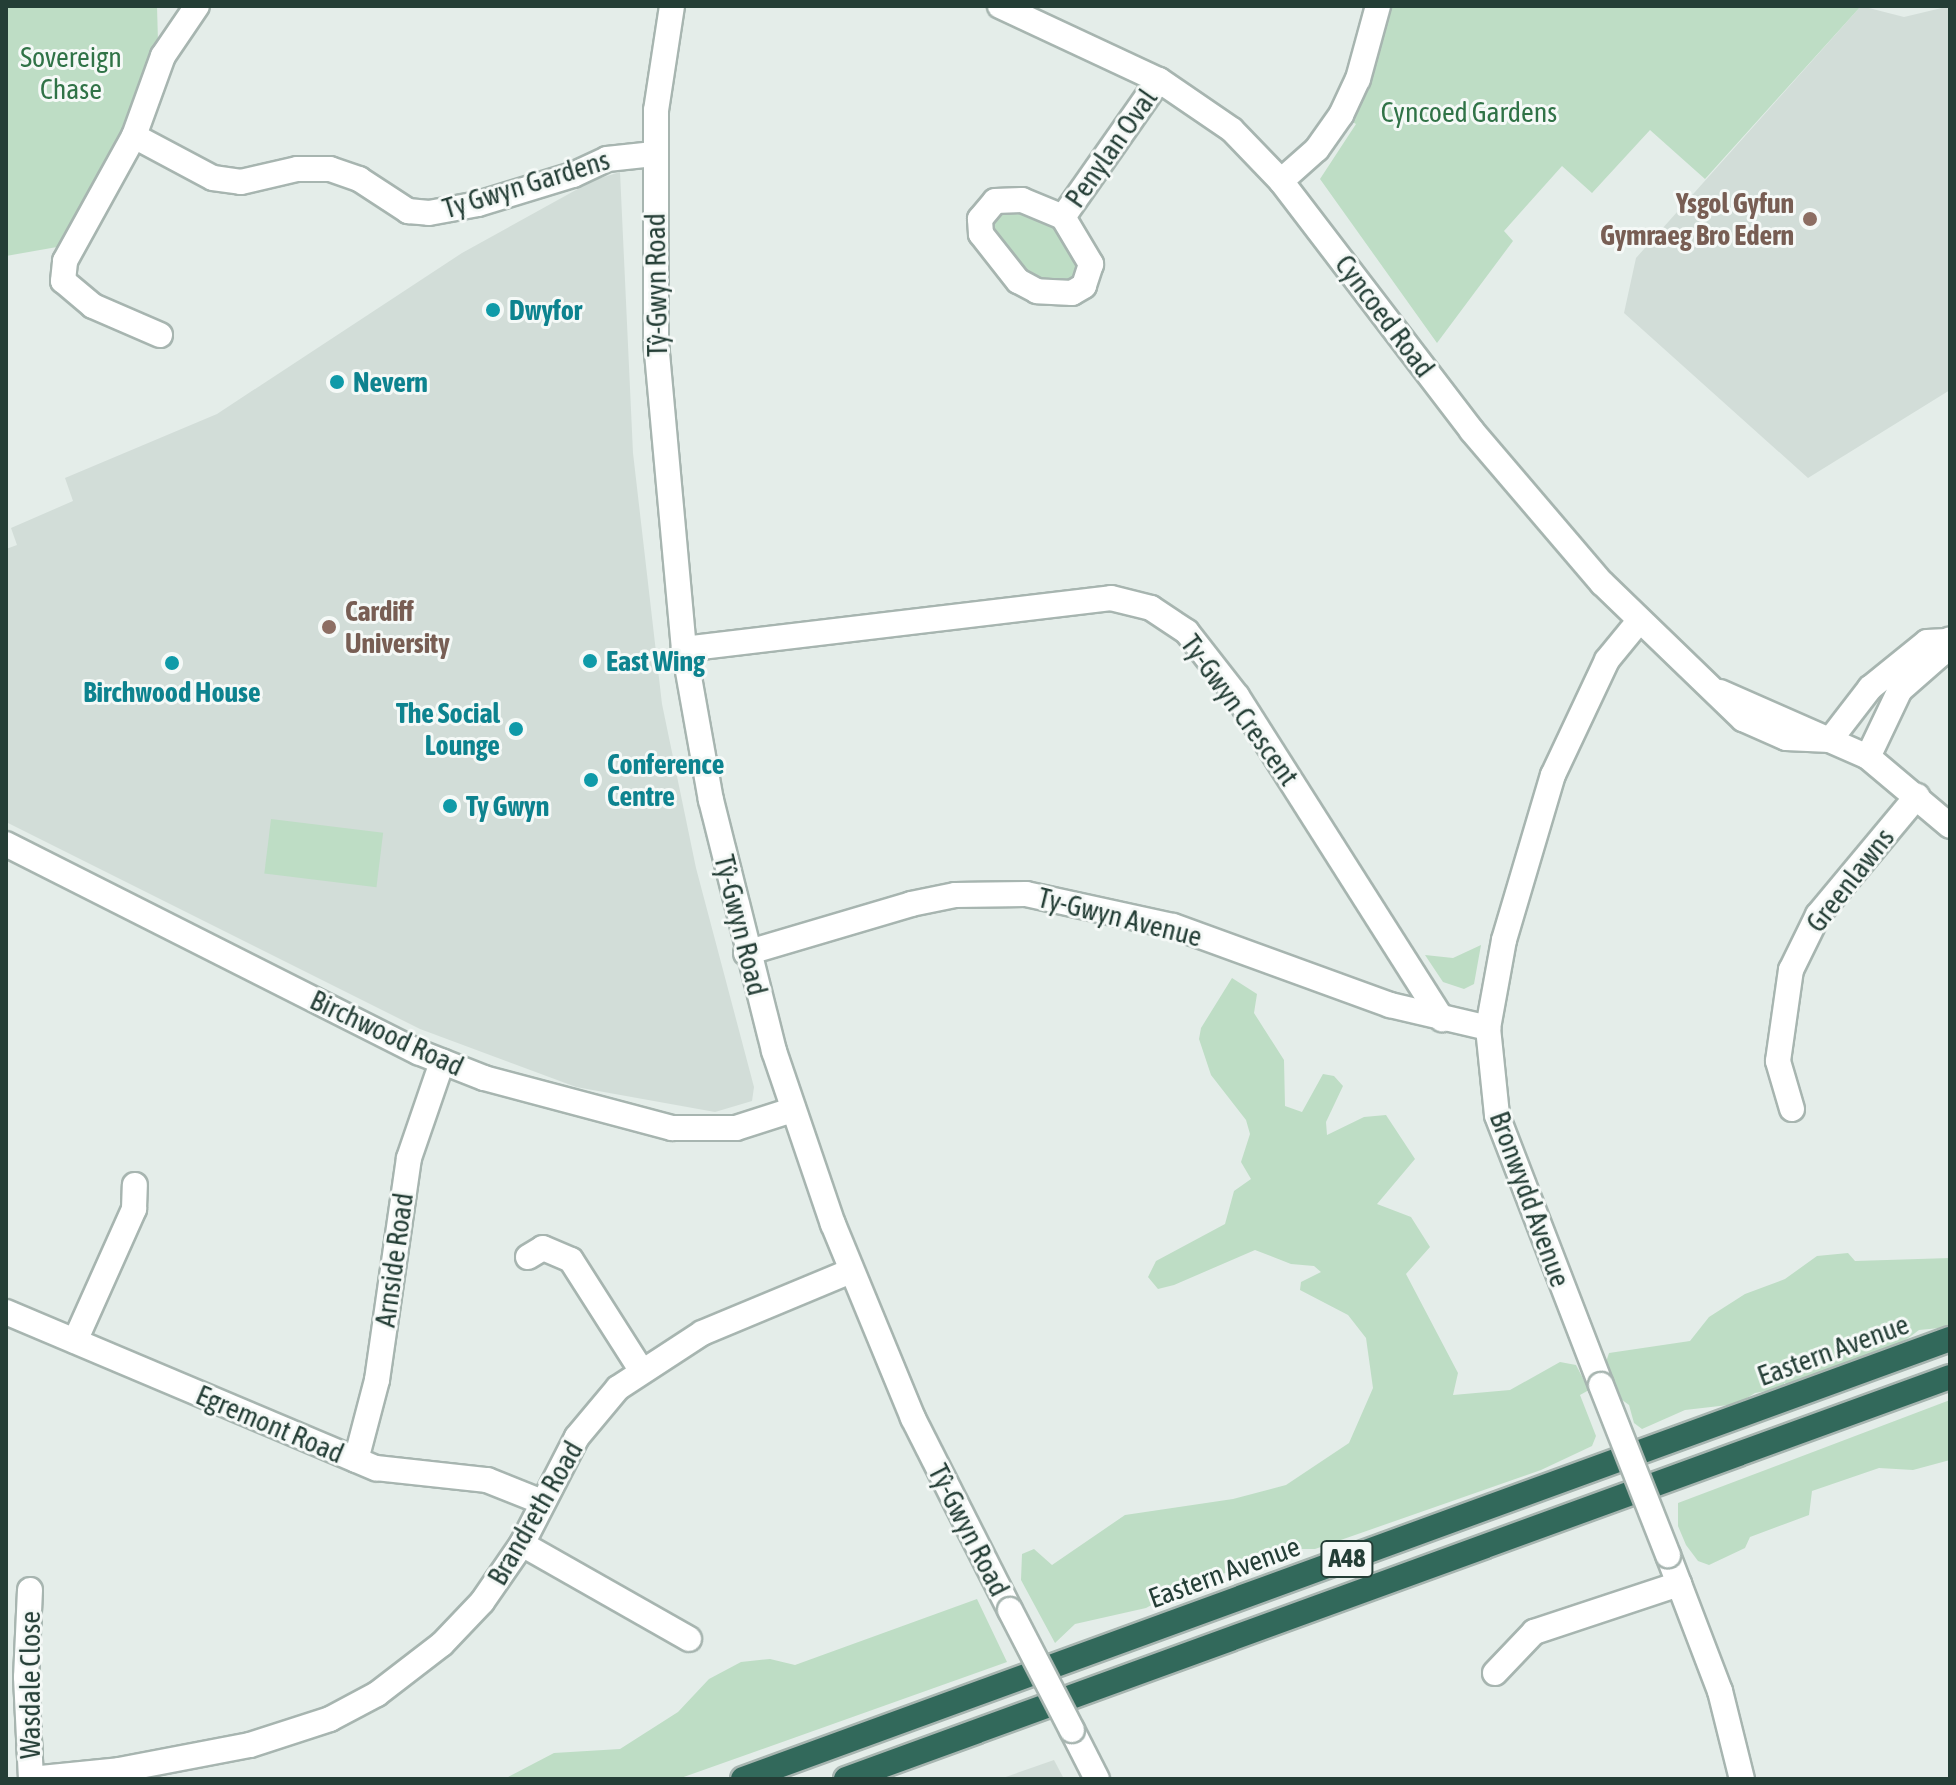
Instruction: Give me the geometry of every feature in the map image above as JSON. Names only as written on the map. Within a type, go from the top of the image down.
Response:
[{"type":"highway","name":"Eastern Avenue","points":[[743,1779],[1950,1339]]},
{"type":"highway","name":"A48","points":[[846,1779],[1950,1377]]},
{"type":"street","points":[[160,335],[93,306],[63,281],[65,261],[134,136],[163,56],[197,6]]},
{"type":"street","name":"Tŷ-Gwyn Road","points":[[672,6],[661,63],[654,154],[656,342],[684,649],[746,953],[792,1110],[851,1271],[919,1430],[1097,1779]]},
{"type":"street","name":"Cyncoed Road","points":[[1000,6],[1159,80],[1220,120],[1281,181],[1481,443],[1550,527],[1639,621],[1719,692],[1868,757],[1950,826]]},
{"type":"street","points":[[1281,181],[1317,149],[1341,115],[1378,6]]},
{"type":"street","name":"Penylan Oval","points":[[1063,217],[1159,80]]},
{"type":"street","name":"Ty Gwyn Gardens","points":[[134,136],[213,178],[241,182],[297,169],[330,169],[359,179],[396,206],[429,213],[493,200],[607,159],[654,154]]},
{"type":"street","name":"Penylan Oval","points":[[1022,200],[1063,217],[1091,264],[1084,286],[1072,293],[1046,293],[1018,281],[981,234],[980,219],[995,201],[1022,200]]},
{"type":"street","name":"Ty-Gwyn Crescent","points":[[684,649],[1111,598],[1151,608],[1187,632],[1237,696],[1442,1019]]},
{"type":"street","name":"Bronwydd Avenue","points":[[1639,621],[1607,660],[1553,775],[1508,926],[1488,1028],[1497,1115],[1720,1691],[1742,1779]]},
{"type":"street","points":[[1830,740],[1870,688],[1927,642],[1948,640]]},
{"type":"street","points":[[1868,757],[1891,702],[1941,654],[1948,640]]},
{"type":"street","name":"Greenlawns","points":[[1792,1109],[1778,1061],[1791,970],[1818,915],[1917,796]]},
{"type":"street","name":"Birchwood Road","points":[[6,844],[442,1062],[583,1107],[672,1128],[727,1129],[792,1110]]},
{"type":"street","name":"Ty-Gwyn Avenue","points":[[746,953],[931,900],[1026,894],[1173,926],[1390,1005],[1488,1028]]},
{"type":"street","name":"Arnside Road","points":[[356,1460],[377,1380],[409,1158],[442,1062]]},
{"type":"street","points":[[75,1341],[134,1209],[135,1185]]},
{"type":"street","points":[[528,1257],[543,1248],[571,1260],[641,1370]]},
{"type":"street","name":"Brandreth Road","points":[[31,1779],[162,1763],[284,1736],[330,1719],[377,1694],[442,1644],[482,1602],[522,1544],[577,1437],[608,1399],[641,1370],[702,1333],[851,1271]]},
{"type":"street","name":"Egremont Road","points":[[6,1312],[356,1460],[405,1474],[487,1480],[542,1502]]},
{"type":"street","points":[[522,1544],[689,1639]]},
{"type":"street","points":[[1495,1673],[1534,1632],[1679,1584]]},
{"type":"street","name":"Wasdale Close","points":[[30,1590],[26,1677],[31,1779]]},
{"type":"shaded area","name":"Ysgol Gyfun Gymraeg Bro Edern","points":[[1861,6],[1904,17],[1950,6],[1950,390],[1808,478],[1624,313],[1636,258]]},
{"type":"shaded area","name":"Cardiff University","points":[[620,172],[633,453],[662,704],[696,868],[754,1087],[752,1101],[715,1112],[576,1087],[420,1029],[6,822],[6,549],[17,545],[11,528],[73,501],[65,478],[217,414],[462,253],[594,180]]},
{"type":"shaded area","points":[[1054,1760],[1064,1779],[1000,1779]]},
{"type":"green space","name":"Sovereign Chase","points":[[6,6],[157,6],[158,42],[104,173],[57,247],[6,256]]},
{"type":"green space","name":"Cyncoed Gardens","points":[[1390,6],[1861,6],[1705,179],[1650,130],[1592,193],[1562,166],[1504,231],[1513,241],[1437,343],[1320,179],[1356,124],[1351,121]]},
{"type":"green space","points":[[1001,210],[1026,212],[1064,234],[1081,269],[1069,285],[1032,278],[997,244],[990,224]]},
{"type":"green space","points":[[271,819],[383,833],[376,887],[264,874]]},
{"type":"green space","points":[[1481,945],[1474,984],[1464,989],[1443,982],[1425,955],[1453,958]]},
{"type":"green space","points":[[1232,978],[1257,994],[1254,1013],[1284,1060],[1285,1106],[1302,1112],[1323,1074],[1334,1076],[1343,1086],[1326,1122],[1327,1135],[1364,1117],[1386,1115],[1415,1159],[1377,1204],[1411,1217],[1430,1247],[1406,1274],[1458,1373],[1453,1395],[1510,1390],[1560,1362],[1576,1365],[1589,1390],[1580,1395],[1596,1436],[1592,1446],[1541,1470],[1315,1549],[1294,1549],[1185,1587],[1146,1608],[1075,1624],[1055,1643],[1021,1580],[1022,1554],[1034,1549],[1052,1565],[1125,1515],[1233,1499],[1286,1485],[1349,1443],[1373,1388],[1366,1338],[1348,1315],[1300,1290],[1301,1282],[1321,1272],[1314,1266],[1291,1264],[1255,1250],[1174,1285],[1158,1289],[1148,1277],[1156,1261],[1225,1224],[1234,1191],[1251,1179],[1241,1162],[1250,1134],[1246,1120],[1211,1075],[1199,1039],[1201,1028]]},
{"type":"green space","points":[[1848,1253],[1855,1261],[1950,1258],[1950,1327],[1919,1330],[1887,1354],[1794,1387],[1784,1383],[1784,1388],[1755,1393],[1737,1404],[1685,1410],[1642,1429],[1634,1423],[1629,1405],[1617,1396],[1603,1371],[1609,1353],[1690,1341],[1709,1317],[1745,1294],[1785,1279],[1817,1256]]},
{"type":"green space","points":[[1950,1400],[1950,1460],[1913,1470],[1879,1468],[1812,1491],[1809,1515],[1750,1537],[1745,1548],[1709,1565],[1698,1561],[1686,1545],[1678,1526],[1678,1503]]},
{"type":"green space","points":[[977,1599],[1007,1662],[678,1779],[504,1779],[554,1753],[620,1749],[678,1712],[709,1679],[741,1662],[770,1659],[795,1665]]},
{"type":"place","name":"Ysgol Gyfun Gymraeg Bro Edern","points":[[1810,219]]},
{"type":"place","name":"Dwyfor","points":[[493,310]]},
{"type":"place","name":"Nevern","points":[[337,382]]},
{"type":"place","name":"Cardiff University","points":[[329,627]]},
{"type":"place","name":"East Wing","points":[[590,661]]},
{"type":"place","name":"Birchwood House","points":[[172,663]]},
{"type":"place","name":"The Social Lounge","points":[[516,729]]},
{"type":"place","name":"Conference Centre","points":[[591,780]]},
{"type":"place","name":"Ty Gwyn","points":[[450,806]]}]
